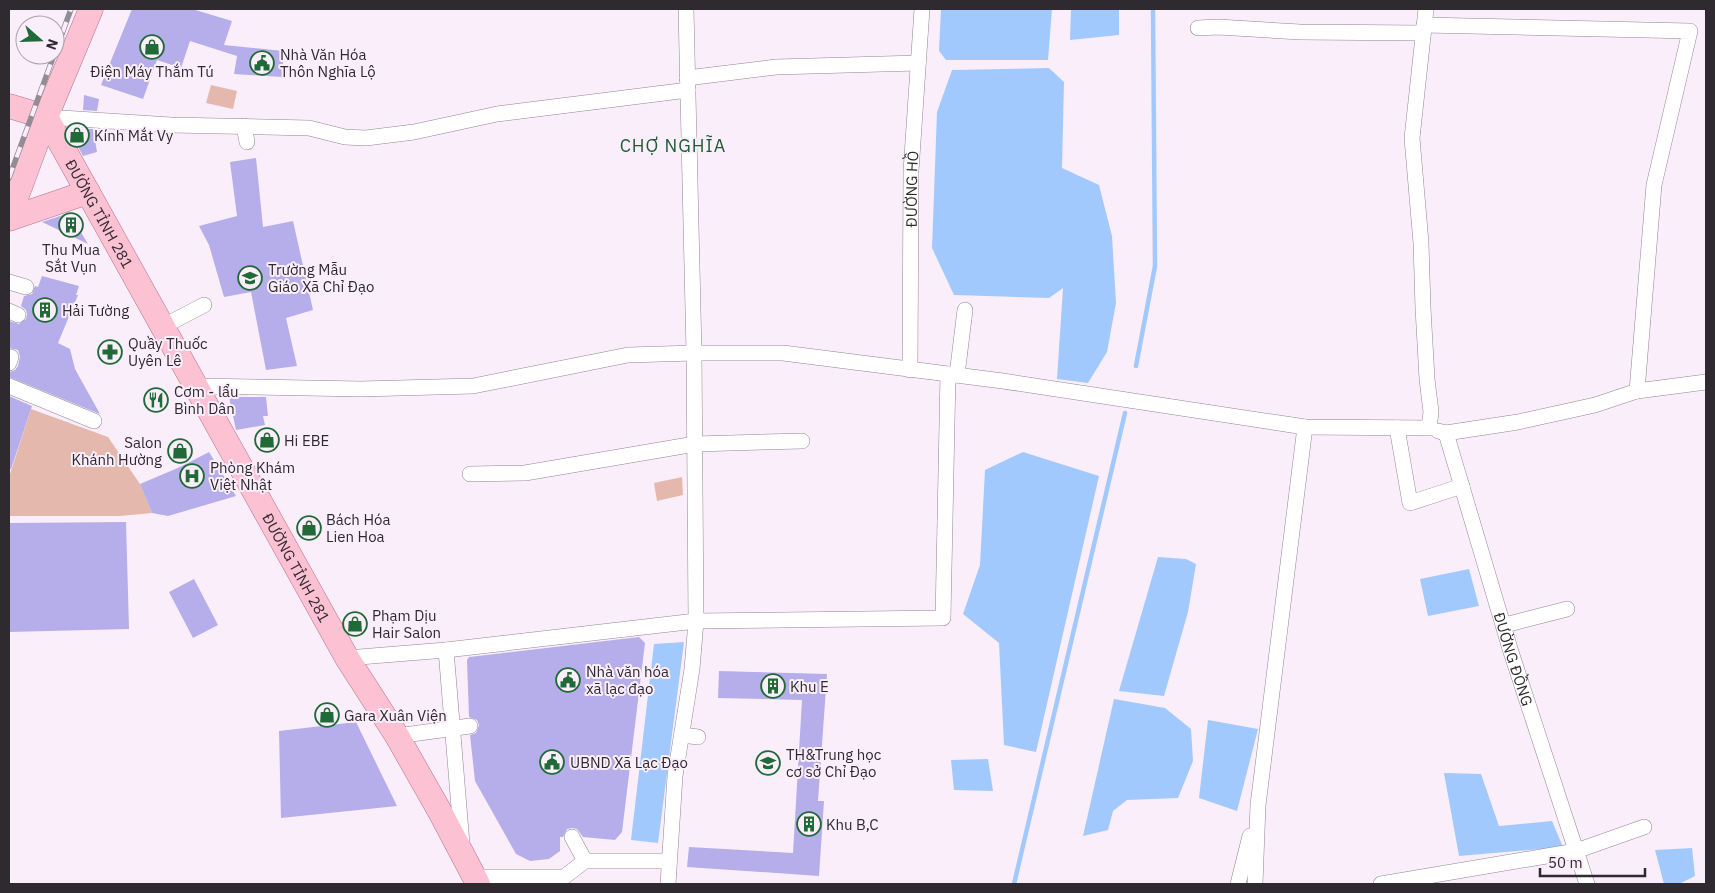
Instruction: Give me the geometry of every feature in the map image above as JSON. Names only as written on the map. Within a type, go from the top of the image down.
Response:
[{"type":"main road","points":[[9,218],[46,117],[91,9]]},
{"type":"main road","points":[[9,106],[46,117]]},
{"type":"main road","name":"ĐƯỜNG TỈNH 281","points":[[46,117],[347,658],[397,736],[476,881]]},
{"type":"main road","points":[[9,218],[88,192]]},
{"type":"street","points":[[668,884],[675,776],[692,669],[696,620],[694,353],[686,9]]},
{"type":"street","name":"ĐƯỜNG HỒ","points":[[910,370],[911,171],[922,9]]},
{"type":"street","points":[[1426,9],[1412,138],[1422,243],[1423,308],[1431,412],[1429,428]]},
{"type":"street","points":[[1198,28],[1300,32],[1423,29],[1690,31],[1654,185],[1637,391]]},
{"type":"street","points":[[46,117],[171,125],[251,123],[309,128],[345,137],[366,138],[414,132],[497,114],[687,84],[776,67],[918,63]]},
{"type":"street","points":[[247,142],[251,123]]},
{"type":"street","points":[[9,282],[26,287]]},
{"type":"street","points":[[162,327],[204,305]]},
{"type":"street","points":[[347,658],[446,650],[696,620],[943,618],[953,374],[965,310]]},
{"type":"street","points":[[195,386],[361,389],[473,386],[628,355],[783,353],[953,374],[1305,426],[1429,428],[1446,433],[1518,422],[1595,405],[1637,391],[1706,382]]},
{"type":"street","points":[[9,386],[94,421]]},
{"type":"street","points":[[1255,884],[1258,805],[1305,426]]},
{"type":"street","points":[[1397,428],[1410,503],[1462,486]]},
{"type":"street","name":"ĐƯỜNG ĐỒNG","points":[[1446,433],[1505,625],[1511,652],[1587,884]]},
{"type":"street","points":[[470,474],[525,473],[695,444],[802,441]]},
{"type":"street","points":[[1505,625],[1567,609]]},
{"type":"street","points":[[446,650],[462,853]]},
{"type":"street","points":[[397,736],[452,730],[470,726]]},
{"type":"street","points":[[682,735],[698,736]]},
{"type":"street","points":[[1238,884],[1258,805]]},
{"type":"street","points":[[1381,884],[1576,852],[1644,827]]},
{"type":"street","points":[[572,837],[585,861]]},
{"type":"street","points":[[476,881],[564,877],[585,861],[669,861]]},
{"type":"shaded area","points":[[211,85],[237,91],[233,109],[206,103]]},
{"type":"shaded area","points":[[31,409],[108,437],[140,484],[152,513],[120,516],[9,516],[9,477]]},
{"type":"shaded area","points":[[682,477],[683,495],[657,501],[654,483]]},
{"type":"water","points":[[941,9],[1052,9],[1048,60],[946,60],[939,51]]},
{"type":"water","points":[[1071,9],[1119,9],[1119,35],[1070,40]]},
{"type":"water","points":[[1049,68],[1064,82],[1062,168],[1099,185],[1112,236],[1116,303],[1107,352],[1088,383],[1057,379],[1063,288],[1049,298],[954,295],[932,248],[937,112],[952,70]]},
{"type":"water","points":[[1023,452],[1099,476],[1036,752],[1004,745],[999,643],[963,614],[980,565],[985,470]]},
{"type":"water","points":[[1158,557],[1186,559],[1196,564],[1188,612],[1164,696],[1119,691]]},
{"type":"water","points":[[1469,569],[1479,606],[1428,616],[1420,579]]},
{"type":"water","points":[[684,642],[658,843],[631,840],[654,644]]},
{"type":"water","points":[[1114,699],[1165,708],[1191,729],[1193,761],[1178,798],[1127,800],[1113,811],[1108,830],[1083,836]]},
{"type":"water","points":[[1208,720],[1258,729],[1237,811],[1199,798]]},
{"type":"water","points":[[988,759],[993,791],[954,790],[951,760]]},
{"type":"water","points":[[1444,773],[1481,774],[1499,826],[1552,821],[1563,847],[1459,856]]},
{"type":"water","points":[[1692,848],[1695,876],[1679,884],[1664,884],[1655,850]]},
{"type":"building","points":[[132,9],[192,9],[232,21],[224,45],[284,51],[282,77],[234,74],[237,56],[190,41],[181,68],[157,60],[143,99],[101,85]]},
{"type":"building","points":[[84,95],[99,99],[97,111],[83,110]]},
{"type":"building","points":[[73,128],[93,129],[97,152],[83,156],[74,139]]},
{"type":"building","points":[[256,158],[263,227],[293,221],[313,310],[286,318],[297,366],[266,370],[251,292],[224,297],[209,245],[199,226],[237,216],[230,162]]},
{"type":"building","points":[[69,213],[73,219],[88,244],[42,222]]},
{"type":"building","points":[[42,276],[79,286],[76,295],[78,295],[58,343],[70,349],[75,369],[100,414],[9,377],[10,372],[18,366],[20,356],[18,350],[9,348],[9,321],[19,324],[26,319],[26,310],[21,306],[24,296],[32,294],[35,286],[38,287]]},
{"type":"building","points":[[9,396],[32,406],[11,469],[9,469]]},
{"type":"building","points":[[229,397],[266,397],[268,416],[263,416],[265,425],[236,430]]},
{"type":"building","name":"Phòng Khám Việt Nhật","points":[[209,452],[236,496],[168,516],[152,513],[140,484]]},
{"type":"building","points":[[126,522],[129,629],[9,632],[9,523]]},
{"type":"building","points":[[194,579],[218,625],[193,638],[169,592]]},
{"type":"building","name":"UBND Xã Lạc Đạo","points":[[639,637],[645,643],[622,832],[615,840],[583,837],[577,829],[567,829],[563,837],[560,837],[560,851],[549,859],[530,861],[516,854],[475,781],[470,735],[476,733],[479,725],[477,720],[469,717],[467,660],[469,657]]},
{"type":"building","points":[[719,671],[827,674],[818,801],[824,801],[819,876],[687,867],[689,847],[793,853],[802,700],[718,698]]},
{"type":"building","points":[[356,722],[397,806],[281,818],[279,731]]},
{"type":"waterway","points":[[1136,366],[1155,266],[1153,9]]},
{"type":"waterway","points":[[1014,884],[1125,413]]},
{"type":"railway","points":[[65,26],[71,9]]},
{"type":"railway","points":[[9,178],[50,65]]},
{"type":"place","name":"Điện Máy Thắm Tú","points":[[152,47]]},
{"type":"place","name":"Nhà Văn Hóa Thôn Nghĩa Lộ","points":[[262,63]]},
{"type":"place","name":"Kính Mắt Vy","points":[[77,135]]},
{"type":"place","name":"Thu Mua Sắt Vụn","points":[[71,225]]},
{"type":"place","name":"Trường Mẫu Giáo Xã Chỉ Đạo","points":[[250,278]]},
{"type":"place","name":"Hải Tường","points":[[45,310]]},
{"type":"place","name":"Quầy Thuốc Uyên Lê","points":[[110,352]]},
{"type":"place","name":"Cơm - lẩu Bình Dân","points":[[156,400]]},
{"type":"place","name":"Hi EBE","points":[[267,440]]},
{"type":"place","name":"Salon Khánh Hường","points":[[180,451]]},
{"type":"place","name":"Phòng Khám Việt Nhật","points":[[192,476]]},
{"type":"place","name":"Bách Hóa Lien Hoa","points":[[309,528]]},
{"type":"place","name":"Phạm Dịu Hair Salon","points":[[355,624]]},
{"type":"place","name":"Nhà văn hóa xã lạc đạo","points":[[568,680]]},
{"type":"place","name":"Khu E","points":[[773,686]]},
{"type":"place","name":"Gara Xuân Viện","points":[[327,715]]},
{"type":"place","name":"UBND Xã Lạc Đạo","points":[[552,762]]},
{"type":"place","name":"TH&Trung học cơ sở Chỉ Đạo","points":[[768,763]]},
{"type":"place","name":"Khu B,C","points":[[809,824]]},
{"type":"district","name":"CHỢ NGHĨA","points":[[673,145]]}]
